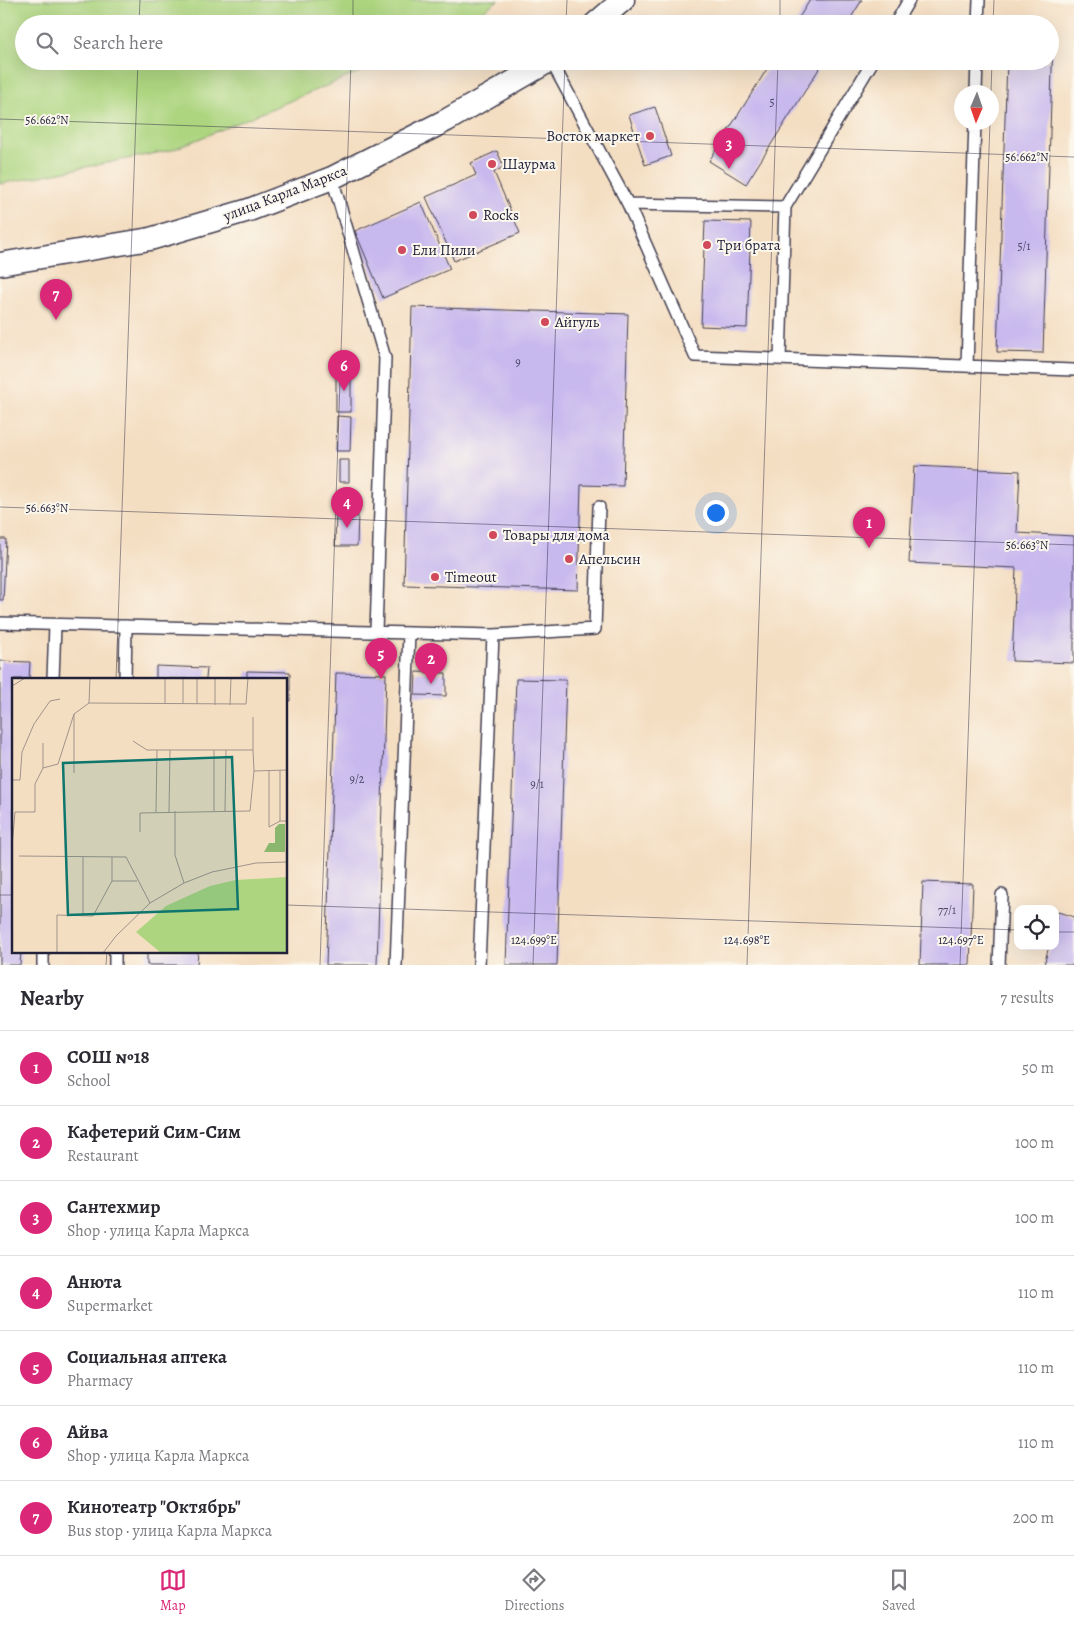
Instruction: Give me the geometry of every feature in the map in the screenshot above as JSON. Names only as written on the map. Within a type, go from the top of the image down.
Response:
[{"type":"street","points":[[606,15],[624,0]]},
{"type":"street","name":"улица Карла Маркса","points":[[0,264],[150,239],[249,210],[332,178],[447,120],[534,70]]},
{"type":"lane","points":[[900,15],[909,0]]},
{"type":"lane","points":[[978,15],[979,0]]},
{"type":"lane","points":[[555,70],[628,204],[696,356],[1074,370]]},
{"type":"lane","points":[[780,359],[785,207],[867,70]]},
{"type":"lane","points":[[976,85],[977,70]]},
{"type":"lane","points":[[967,366],[975,130]]},
{"type":"lane","points":[[332,178],[385,358],[376,632]]},
{"type":"lane","points":[[628,204],[785,207]]},
{"type":"lane","points":[[0,623],[493,635],[595,629],[599,507]]},
{"type":"lane","points":[[53,678],[55,624]]},
{"type":"lane","points":[[125,678],[126,626]]},
{"type":"lane","points":[[396,965],[409,633]]},
{"type":"lane","points":[[480,965],[493,635]]},
{"type":"lane","points":[[999,965],[1002,895]]},
{"type":"lane","points":[[42,965],[43,952]]},
{"type":"lane","points":[[115,965],[116,952]]},
{"type":"green space","points":[[0,0],[498,0],[478,15],[15,15],[15,70],[364,70],[172,150],[0,184]]},
{"type":"building","points":[[810,0],[862,0],[853,15],[801,15]]},
{"type":"building","points":[[766,70],[818,70],[746,184],[709,161]]},
{"type":"building","points":[[1007,70],[1052,70],[1043,353],[997,352]]},
{"type":"building","name":"Восток маркет","points":[[655,107],[671,156],[645,165],[629,115]]},
{"type":"building","name":"Rocks","points":[[497,151],[504,167],[494,172],[520,233],[454,261],[426,197],[476,175],[471,163]]},
{"type":"building","name":"Ели Пили","points":[[421,202],[450,269],[383,298],[355,231]]},
{"type":"building","points":[[705,221],[751,222],[747,328],[701,326]]},
{"type":"building","points":[[412,307],[628,314],[623,486],[581,485],[578,590],[404,585]]},
{"type":"building","points":[[336,369],[351,369],[351,412],[336,412]]},
{"type":"building","points":[[337,416],[351,417],[350,451],[336,451]]},
{"type":"building","points":[[339,460],[349,460],[349,482],[339,482]]},
{"type":"building","points":[[914,466],[1020,471],[1017,533],[1074,536],[1074,663],[1012,661],[1016,568],[909,563]]},
{"type":"building","points":[[336,510],[358,511],[357,546],[335,546]]},
{"type":"building","points":[[0,539],[6,539],[3,600],[0,600]]},
{"type":"building","points":[[0,661],[30,662],[29,678],[12,678],[12,952],[21,952],[20,965],[0,965]]},
{"type":"building","points":[[156,666],[207,668],[206,678],[156,678]]},
{"type":"building","points":[[247,671],[290,672],[290,701],[288,700],[288,678],[247,678]]},
{"type":"building","points":[[416,672],[446,673],[446,696],[415,695]]},
{"type":"building","points":[[336,673],[386,674],[377,965],[326,965]]},
{"type":"building","points":[[516,679],[566,680],[557,965],[506,965]]},
{"type":"building","points":[[923,882],[973,884],[970,965],[920,965]]},
{"type":"building","points":[[1059,912],[1074,917],[1074,965],[1044,965],[1048,950],[1059,950]]},
{"type":"building","points":[[147,952],[198,952],[197,965],[147,965]]},
{"type":"place","name":"Восток маркет","points":[[650,136]]},
{"type":"place","name":"Шаурма","points":[[492,164]]},
{"type":"place","name":"Сантехмир","points":[[729,169]]},
{"type":"place","name":"Rocks","points":[[473,215]]},
{"type":"place","name":"Три брата","points":[[707,245]]},
{"type":"place","name":"Ели Пили","points":[[402,250]]},
{"type":"place","name":"Кинотеатр \"Октябрь\"","points":[[56,320]]},
{"type":"place","name":"Айгуль","points":[[545,322]]},
{"type":"place","name":"Айва","points":[[344,391]]},
{"type":"place","name":"Анюта","points":[[347,528]]},
{"type":"place","name":"Товары для дома","points":[[493,535]]},
{"type":"place","name":"СОШ №18","points":[[869,548]]},
{"type":"place","name":"Апельсин","points":[[569,559]]},
{"type":"place","name":"Timeout","points":[[435,577]]},
{"type":"place","name":"Социальная аптека","points":[[381,679]]},
{"type":"place","name":"Кафетерий Сим-Сим","points":[[431,684]]}]
